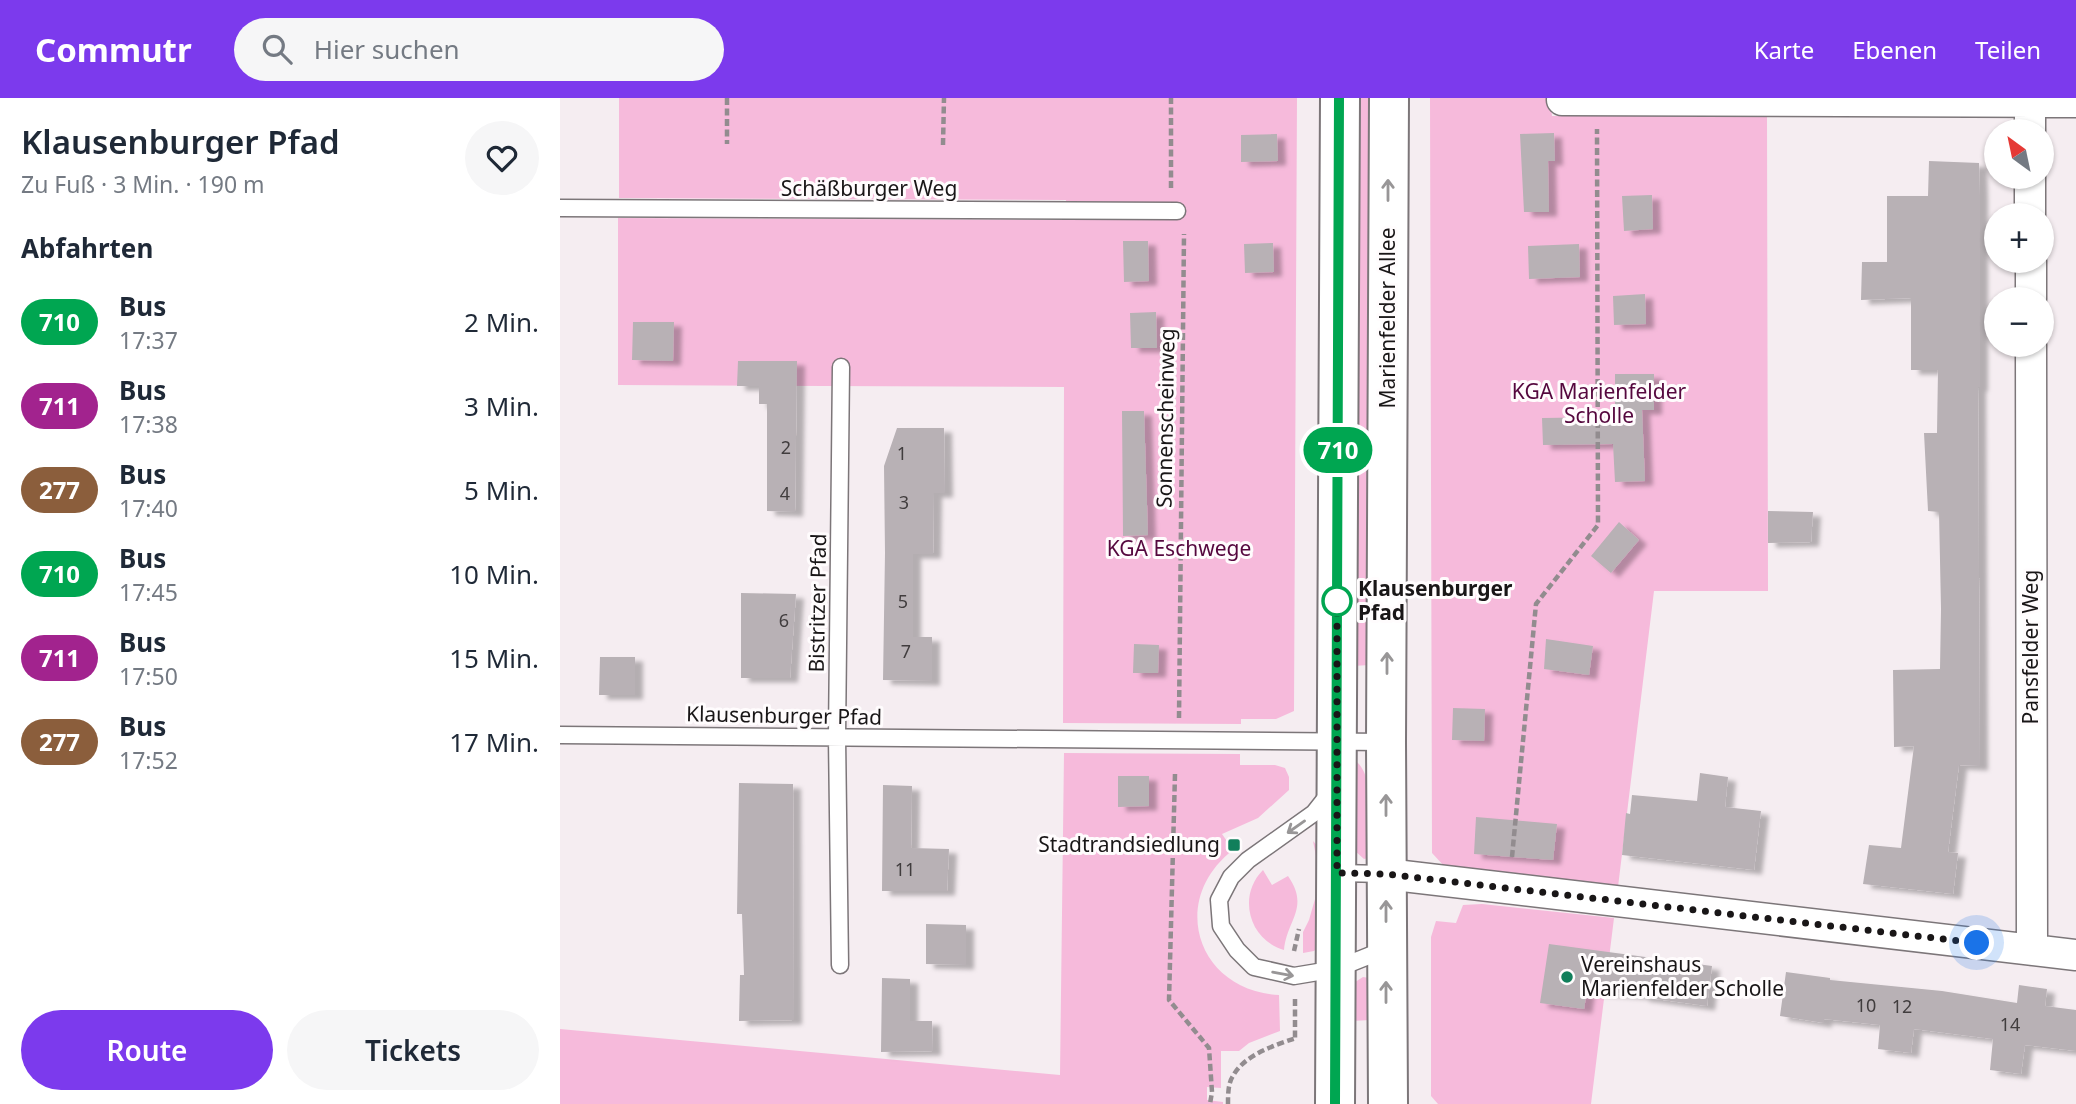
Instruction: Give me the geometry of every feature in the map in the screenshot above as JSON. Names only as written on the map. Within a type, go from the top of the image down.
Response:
[{"type":"main road","points":[[1335,1104],[1340,98]]},
{"type":"main road","name":"Marienfelder Allee","points":[[1388,1104],[1386,742],[1389,98]]},
{"type":"street","points":[[1562,100],[2030,111],[2076,102]]},
{"type":"street","name":"Pansfelder Weg","points":[[2031,357],[2032,950]]},
{"type":"street","points":[[1386,874],[2076,955]]},
{"type":"lane","name":"Schäßburger Weg","points":[[560,208],[1177,211]]},
{"type":"lane","name":"Bistritzer Pfad","points":[[840,965],[837,737],[841,367]]},
{"type":"lane","name":"Klausenburger Pfad","points":[[560,735],[1386,742]]},
{"type":"lane","points":[[1336,785],[1314,813],[1248,860],[1231,877],[1219,900],[1222,926],[1237,950],[1254,967],[1294,976],[1336,969],[1386,949]]},
{"type":"lane","points":[[1337,873],[1386,874]]},
{"type":"path","points":[[727,98],[727,144]]},
{"type":"path","points":[[943,145],[944,98]]},
{"type":"path","name":"Sonnenscheinweg","points":[[1171,98],[1171,190],[1184,233],[1179,719],[1175,740]]},
{"type":"path","points":[[1509,890],[1536,604],[1598,525],[1596,100]]},
{"type":"path","points":[[1175,774],[1169,1000],[1209,1048],[1212,1092],[1210,1104]]},
{"type":"path","points":[[1295,994],[1295,1038]]},
{"type":"path","points":[[1228,1104],[1233,1076],[1248,1060],[1269,1048],[1295,1038],[1307,1037]]},
{"type":"green space","name":"KGA Eschwege","points":[[619,98],[1297,98],[1294,711],[1276,719],[1241,719],[1241,724],[1063,723],[1064,387],[618,385],[618,218],[1065,220],[1066,200],[619,198]]},
{"type":"green space","points":[[1355,98],[1373,98],[1370,665],[1352,666]]},
{"type":"green space","name":"KGA Marienfelder Scholle","points":[[1430,98],[1550,98],[1552,116],[1767,116],[1768,591],[1654,591],[1618,887],[1445,867],[1432,853]]},
{"type":"green space","points":[[1064,753],[1240,754],[1240,765],[1275,765],[1285,768],[1289,777],[1289,790],[1258,818],[1222,834],[1233,850],[1213,870],[1201,893],[1197,917],[1201,940],[1211,961],[1228,978],[1251,990],[1279,995],[1280,1031],[1249,1043],[1239,1051],[1221,1051],[1221,1088],[1207,1087],[1207,1100],[1223,1104],[560,1104],[560,1029],[1060,1075]]},
{"type":"green space","points":[[1357,762],[1363,771],[1370,794],[1368,858],[1364,859],[1354,850],[1354,764]]},
{"type":"green space","points":[[1313,841],[1320,849],[1319,946],[1314,951],[1303,953],[1303,932],[1317,892],[1318,866]]},
{"type":"green space","points":[[1263,870],[1272,885],[1288,876],[1297,897],[1284,950],[1262,937],[1251,916],[1250,892]]},
{"type":"green space","points":[[1482,904],[1614,918],[1591,1104],[1438,1104],[1431,1096],[1431,937],[1436,921],[1456,923],[1463,905]]},
{"type":"green space","points":[[1363,977],[1369,978],[1370,1020],[1352,1021],[1352,984]]},
{"type":"building","points":[[1554,133],[1555,161],[1548,161],[1549,212],[1524,212],[1520,134]]},
{"type":"building","points":[[1277,134],[1278,161],[1241,162],[1241,135]]},
{"type":"building","points":[[1929,161],[1979,163],[1980,766],[1959,765],[1948,852],[1958,853],[1953,894],[1863,884],[1869,845],[1901,848],[1914,746],[1894,747],[1893,670],[1940,669],[1941,609],[1939,512],[1928,511],[1924,433],[1937,433],[1938,370],[1911,370],[1911,298],[1861,300],[1862,262],[1887,262],[1887,196],[1928,196]]},
{"type":"building","points":[[1652,195],[1653,229],[1624,231],[1622,196]]},
{"type":"building","points":[[1123,241],[1148,241],[1149,281],[1124,282]]},
{"type":"building","points":[[1273,243],[1274,272],[1245,273],[1244,244]]},
{"type":"building","points":[[1579,244],[1580,277],[1529,279],[1528,246]]},
{"type":"building","points":[[1645,294],[1646,324],[1614,325],[1613,296]]},
{"type":"building","points":[[1156,312],[1157,348],[1131,348],[1130,313]]},
{"type":"building","points":[[633,322],[674,322],[673,361],[632,360]]},
{"type":"building","points":[[738,361],[797,361],[795,512],[767,511],[767,404],[759,404],[759,386],[737,386]]},
{"type":"building","points":[[1615,374],[1654,374],[1654,410],[1642,410],[1645,481],[1615,482],[1613,444],[1543,445],[1542,418],[1615,417]]},
{"type":"building","points":[[1122,411],[1144,411],[1148,535],[1123,536]]},
{"type":"building","points":[[897,428],[944,428],[945,493],[934,493],[933,554],[913,554],[913,637],[932,637],[932,681],[883,680],[884,466]]},
{"type":"building","points":[[1768,511],[1813,512],[1811,542],[1768,543]]},
{"type":"building","points":[[1619,522],[1639,540],[1611,573],[1591,556]]},
{"type":"building","points":[[741,593],[796,594],[790,678],[741,678]]},
{"type":"building","points":[[1546,639],[1593,646],[1589,675],[1544,669]]},
{"type":"building","points":[[1134,644],[1159,645],[1158,673],[1133,673]]},
{"type":"building","points":[[600,657],[635,657],[635,695],[599,695]]},
{"type":"building","points":[[1453,708],[1485,709],[1484,741],[1452,740]]},
{"type":"building","points":[[1700,773],[1728,777],[1725,807],[1761,811],[1754,870],[1622,855],[1626,813],[1630,814],[1632,795],[1697,801]]},
{"type":"building","points":[[1118,776],[1149,776],[1149,806],[1118,807]]},
{"type":"building","points":[[739,783],[793,784],[794,1020],[739,1021],[740,975],[744,975],[742,914],[737,914]]},
{"type":"building","points":[[883,785],[912,786],[911,848],[949,849],[947,891],[882,891]]},
{"type":"building","points":[[1476,817],[1557,824],[1553,860],[1474,854]]},
{"type":"building","points":[[926,924],[966,925],[966,965],[926,964]]},
{"type":"building","points":[[1549,944],[1712,966],[1707,1006],[1641,995],[1587,991],[1584,1009],[1540,1003]]},
{"type":"building","points":[[1786,972],[2017,1003],[2019,985],[2047,989],[2045,1006],[2076,1010],[2076,1051],[2025,1045],[2021,1074],[1990,1070],[1993,1039],[1914,1029],[1911,1053],[1878,1049],[1880,1025],[1824,1019],[1824,1023],[1780,1016]]},
{"type":"building","points":[[882,978],[910,979],[910,1021],[932,1021],[933,1051],[881,1052]]},
{"type":"bus line","name":"710","points":[[1335,1104],[1339,98]]},
{"type":"place","name":"Klausenburger Pfad","points":[[1337,601]]},
{"type":"place","name":"Stadtrandsiedlung","points":[[1234,845]]},
{"type":"place","name":"Vereinshaus Marienfelder Scholle","points":[[1567,977]]},
{"type":"route","points":[[1337,601],[1337,873],[1386,874],[1977,943]]}]
